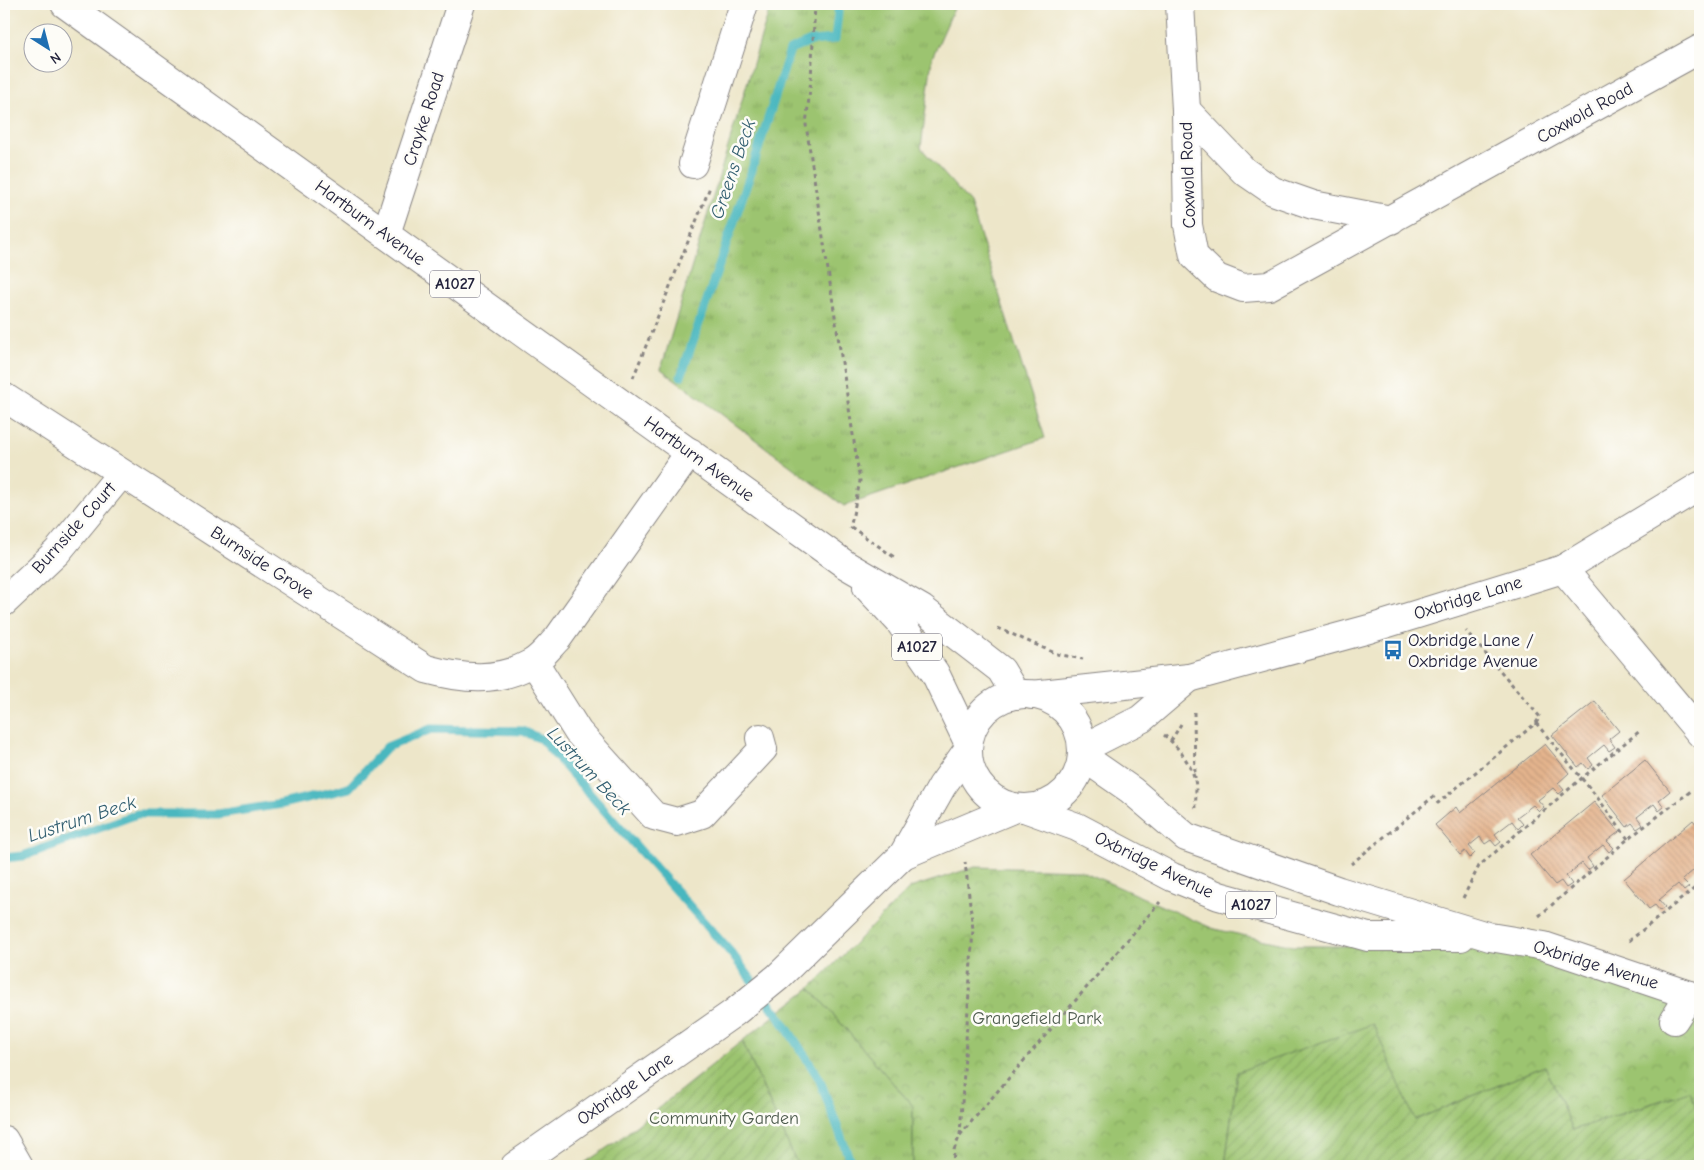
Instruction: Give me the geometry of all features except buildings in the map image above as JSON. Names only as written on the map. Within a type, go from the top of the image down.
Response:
[{"type":"street","name":"Hartburn Avenue","points":[[65,4],[846,564],[922,609],[1001,670],[1024,695]]},
{"type":"street","name":"Crayke Road","points":[[386,234],[461,4]]},
{"type":"street","points":[[693,164],[713,139],[744,4]]},
{"type":"street","points":[[1180,4],[1186,110]]},
{"type":"street","name":"Coxwold Road","points":[[1186,110],[1190,233],[1194,256],[1217,278],[1243,288],[1269,286],[1700,49]]},
{"type":"street","name":"Coxwold Road","points":[[1186,110],[1244,171],[1273,191],[1313,205],[1391,220]]},
{"type":"street","name":"Burnside Grove","points":[[4,397],[426,669],[451,676],[480,678],[508,674],[534,662],[558,638],[690,452]]},
{"type":"street","name":"Burnside Court","points":[[4,602],[57,552],[121,474]]},
{"type":"street","name":"Oxbridge Lane","points":[[1082,752],[1191,691],[1369,629],[1563,569],[1700,486]]},
{"type":"street","name":"Hartburn Avenue","points":[[846,564],[899,621],[930,666],[968,747]]},
{"type":"street","points":[[1563,569],[1700,733]]},
{"type":"street","points":[[534,662],[578,732],[654,816],[677,822],[702,814],[763,749],[760,738]]},
{"type":"street","name":"Oxbridge Lane","points":[[1024,695],[1191,691]]},
{"type":"street","points":[[1024,695],[1053,702],[1070,716],[1080,735],[1082,752],[1074,782],[1054,801],[1022,809],[903,855],[942,786],[968,747],[974,725],[984,710],[999,700],[1024,695]]},
{"type":"street","name":"A1027","points":[[968,747],[974,778],[991,798],[1022,809]]},
{"type":"street","name":"Oxbridge Avenue","points":[[1082,752],[1131,790],[1186,837],[1339,891],[1490,937],[1544,946],[1695,998]]},
{"type":"street","name":"Oxbridge Avenue","points":[[1022,809],[1078,827],[1172,877],[1228,899],[1368,937],[1490,937]]},
{"type":"street","name":"Oxbridge Lane","points":[[515,1166],[735,1012],[778,977],[903,855]]},
{"type":"street","points":[[1674,1020],[1695,998]]},
{"type":"street","points":[[4,1140],[19,1166]]},
{"type":"path","points":[[815,4],[811,79],[806,125],[860,481],[851,527]]},
{"type":"path","points":[[622,404],[710,187]]},
{"type":"path","points":[[1349,866],[1433,797],[1438,803],[1536,723],[1540,717],[1466,631]]},
{"type":"path","points":[[1191,691],[1195,781]]},
{"type":"path","points":[[1536,723],[1582,778],[1628,839]]},
{"type":"path","points":[[1463,898],[1480,866],[1641,730]]},
{"type":"path","points":[[1539,917],[1628,839],[1691,791]]},
{"type":"path","points":[[953,1166],[954,1150],[960,1135],[973,929],[965,862]]},
{"type":"path","points":[[1629,941],[1700,884]]},
{"type":"green space","points":[[771,4],[956,4],[932,58],[921,148],[970,203],[1045,438],[844,506],[661,369]]},
{"type":"green space","name":"Grangefield Park","points":[[975,867],[1080,870],[1214,929],[1293,946],[1544,946],[1700,1000],[1700,1117],[1689,1091],[1573,1130],[1545,1066],[1415,1120],[1237,1072],[1225,1166],[913,1166],[913,1106],[810,988],[910,888]]},
{"type":"green space","points":[[810,988],[913,1106],[913,1166],[798,1166],[742,1041]]},
{"type":"green space","points":[[1373,1024],[1415,1120],[1545,1066],[1573,1130],[1690,1091],[1700,1117],[1700,1166],[1225,1166],[1237,1072]]},
{"type":"green space","name":"Community Garden","points":[[742,1041],[798,1166],[580,1166],[617,1141]]},
{"type":"waterway","name":"Greens Beck","points":[[681,376],[751,172],[790,50],[811,41],[835,39],[839,4]]},
{"type":"waterway","name":"Lustrum Beck","points":[[4,858],[23,856],[137,814],[218,814],[282,804],[349,788],[387,747],[431,729],[523,731],[541,739],[732,954],[781,1019],[819,1078],[852,1166]]},
{"type":"place","name":"Oxbridge Lane / Oxbridge Avenue","points":[[1393,650]]}]
